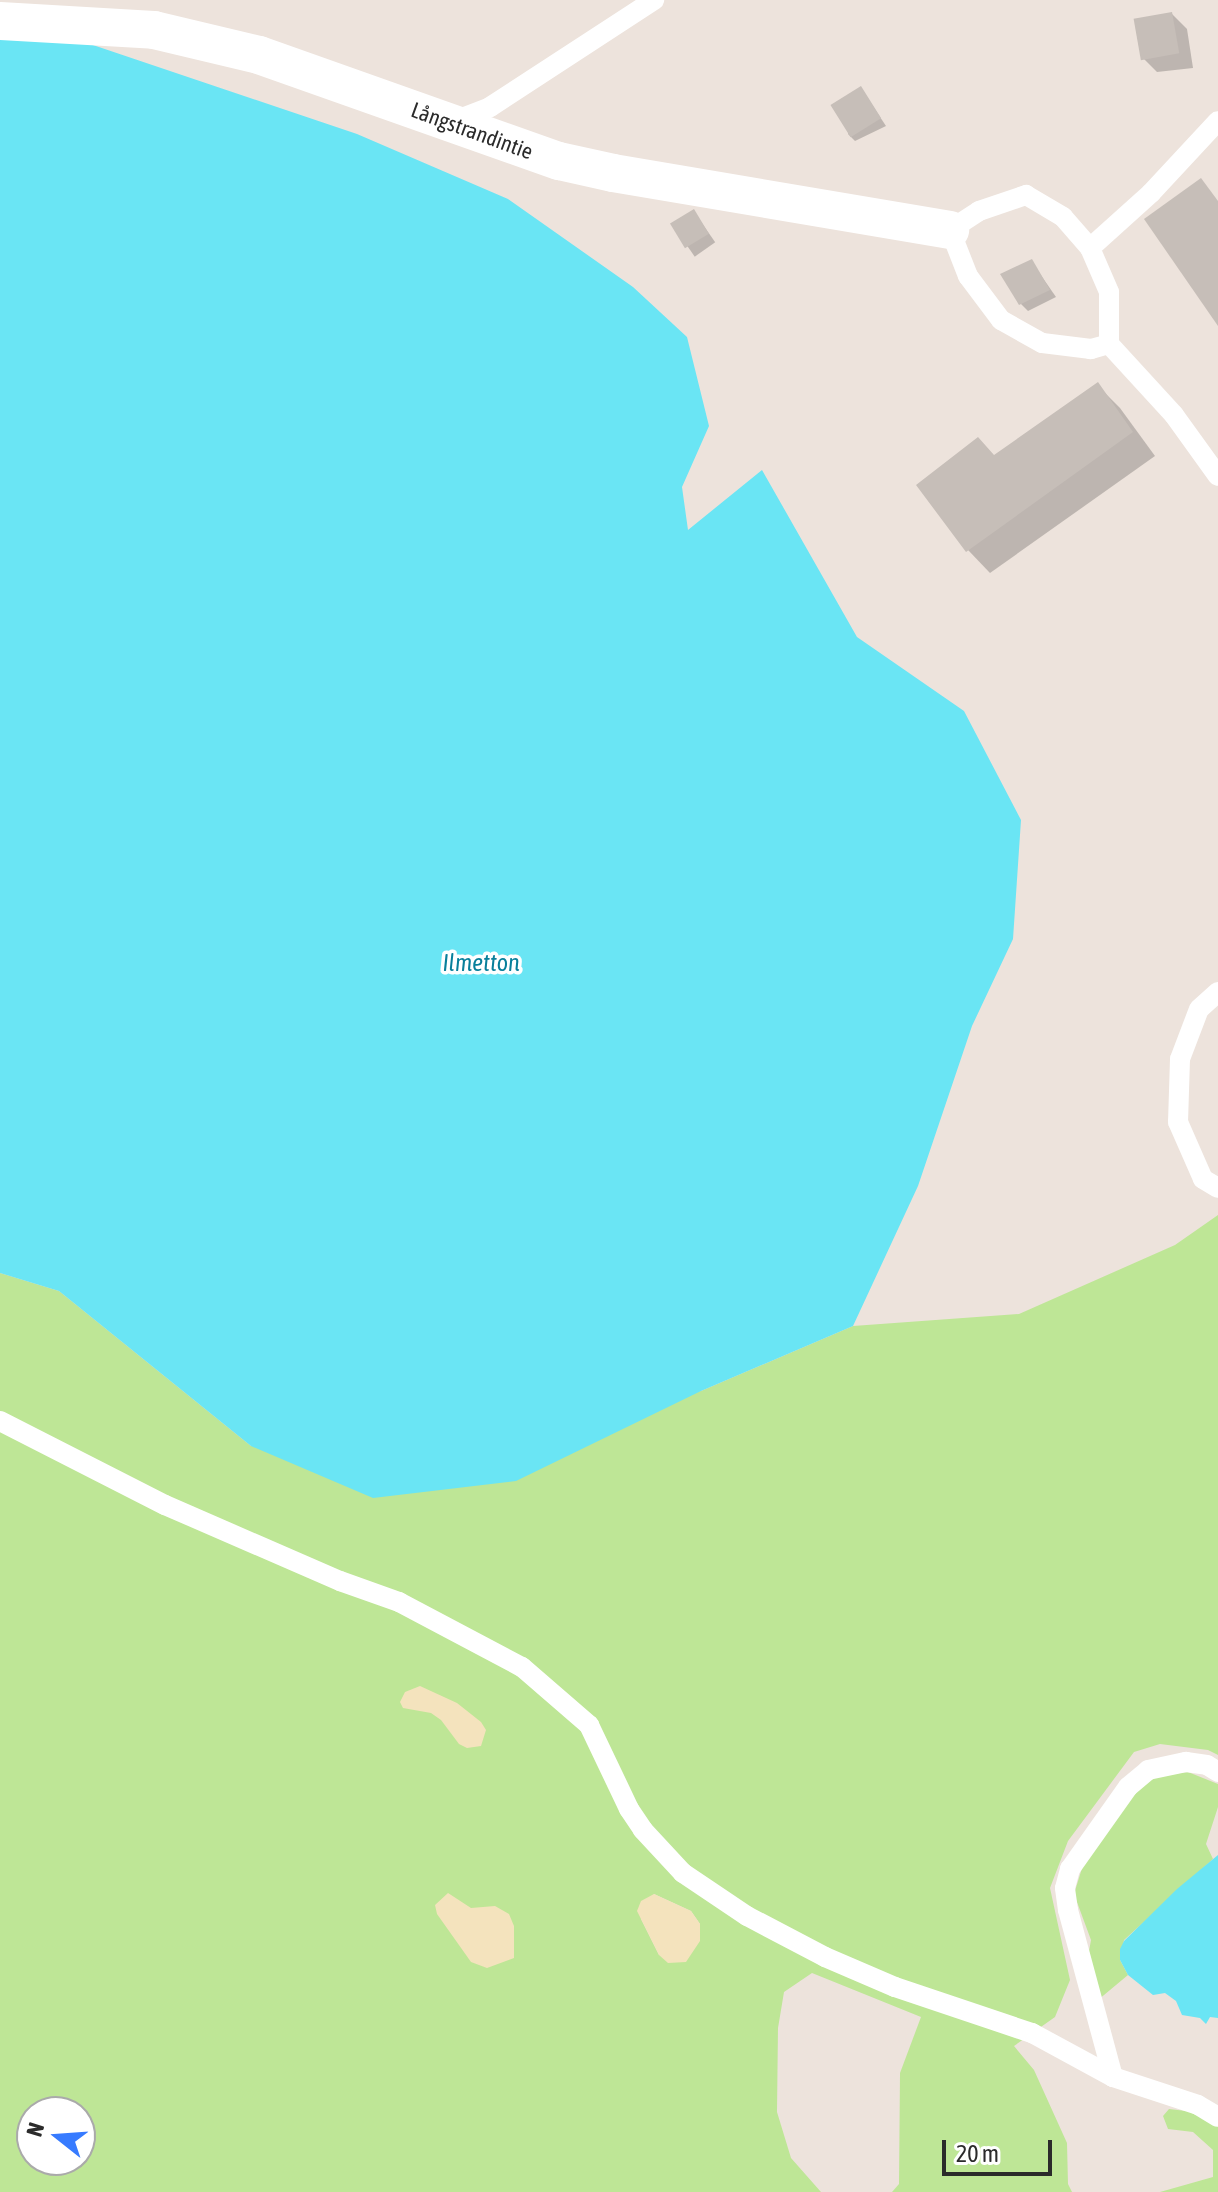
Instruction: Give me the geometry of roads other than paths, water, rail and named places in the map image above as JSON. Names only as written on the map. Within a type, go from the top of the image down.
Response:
[{"type":"street","name":"Långstrandintie","points":[[0,21],[154,30],[259,55],[559,161],[613,173],[950,230]]},
{"type":"lane","points":[[447,123],[490,107],[654,0]]},
{"type":"lane","points":[[1090,248],[1151,193],[1218,121]]},
{"type":"lane","points":[[1109,344],[1091,349],[1042,343],[1001,320],[968,276],[950,230],[979,211],[1026,195],[1063,217],[1090,248],[1109,292],[1109,344],[1174,415],[1218,476]]},
{"type":"lane","points":[[1218,992],[1199,1009],[1180,1059],[1178,1122],[1203,1179],[1218,1188]]},
{"type":"lane","points":[[0,1421],[165,1505],[340,1581],[399,1602],[522,1667],[589,1725],[629,1809],[683,1873],[747,1916],[825,1957],[895,1987],[1032,2033],[1113,2077],[1198,2105],[1218,2117]]},
{"type":"lane","points":[[1113,2077],[1068,1910],[1065,1888],[1070,1869],[1128,1787],[1148,1770],[1186,1762],[1207,1765],[1218,1772]]},
{"type":"water","name":"Ilmetton","points":[[0,38],[87,43],[357,134],[508,199],[633,287],[687,337],[709,426],[682,487],[688,530],[762,470],[857,637],[964,711],[1021,820],[1013,939],[972,1026],[918,1186],[853,1326],[701,1391],[516,1481],[373,1498],[251,1446],[59,1291],[0,1273]]},
{"type":"water","points":[[1218,1855],[1218,2018],[1210,2017],[1206,2024],[1200,2018],[1182,2015],[1176,2001],[1165,1993],[1153,1995],[1128,1975],[1120,1960],[1120,1949],[1124,1941],[1177,1889]]}]
